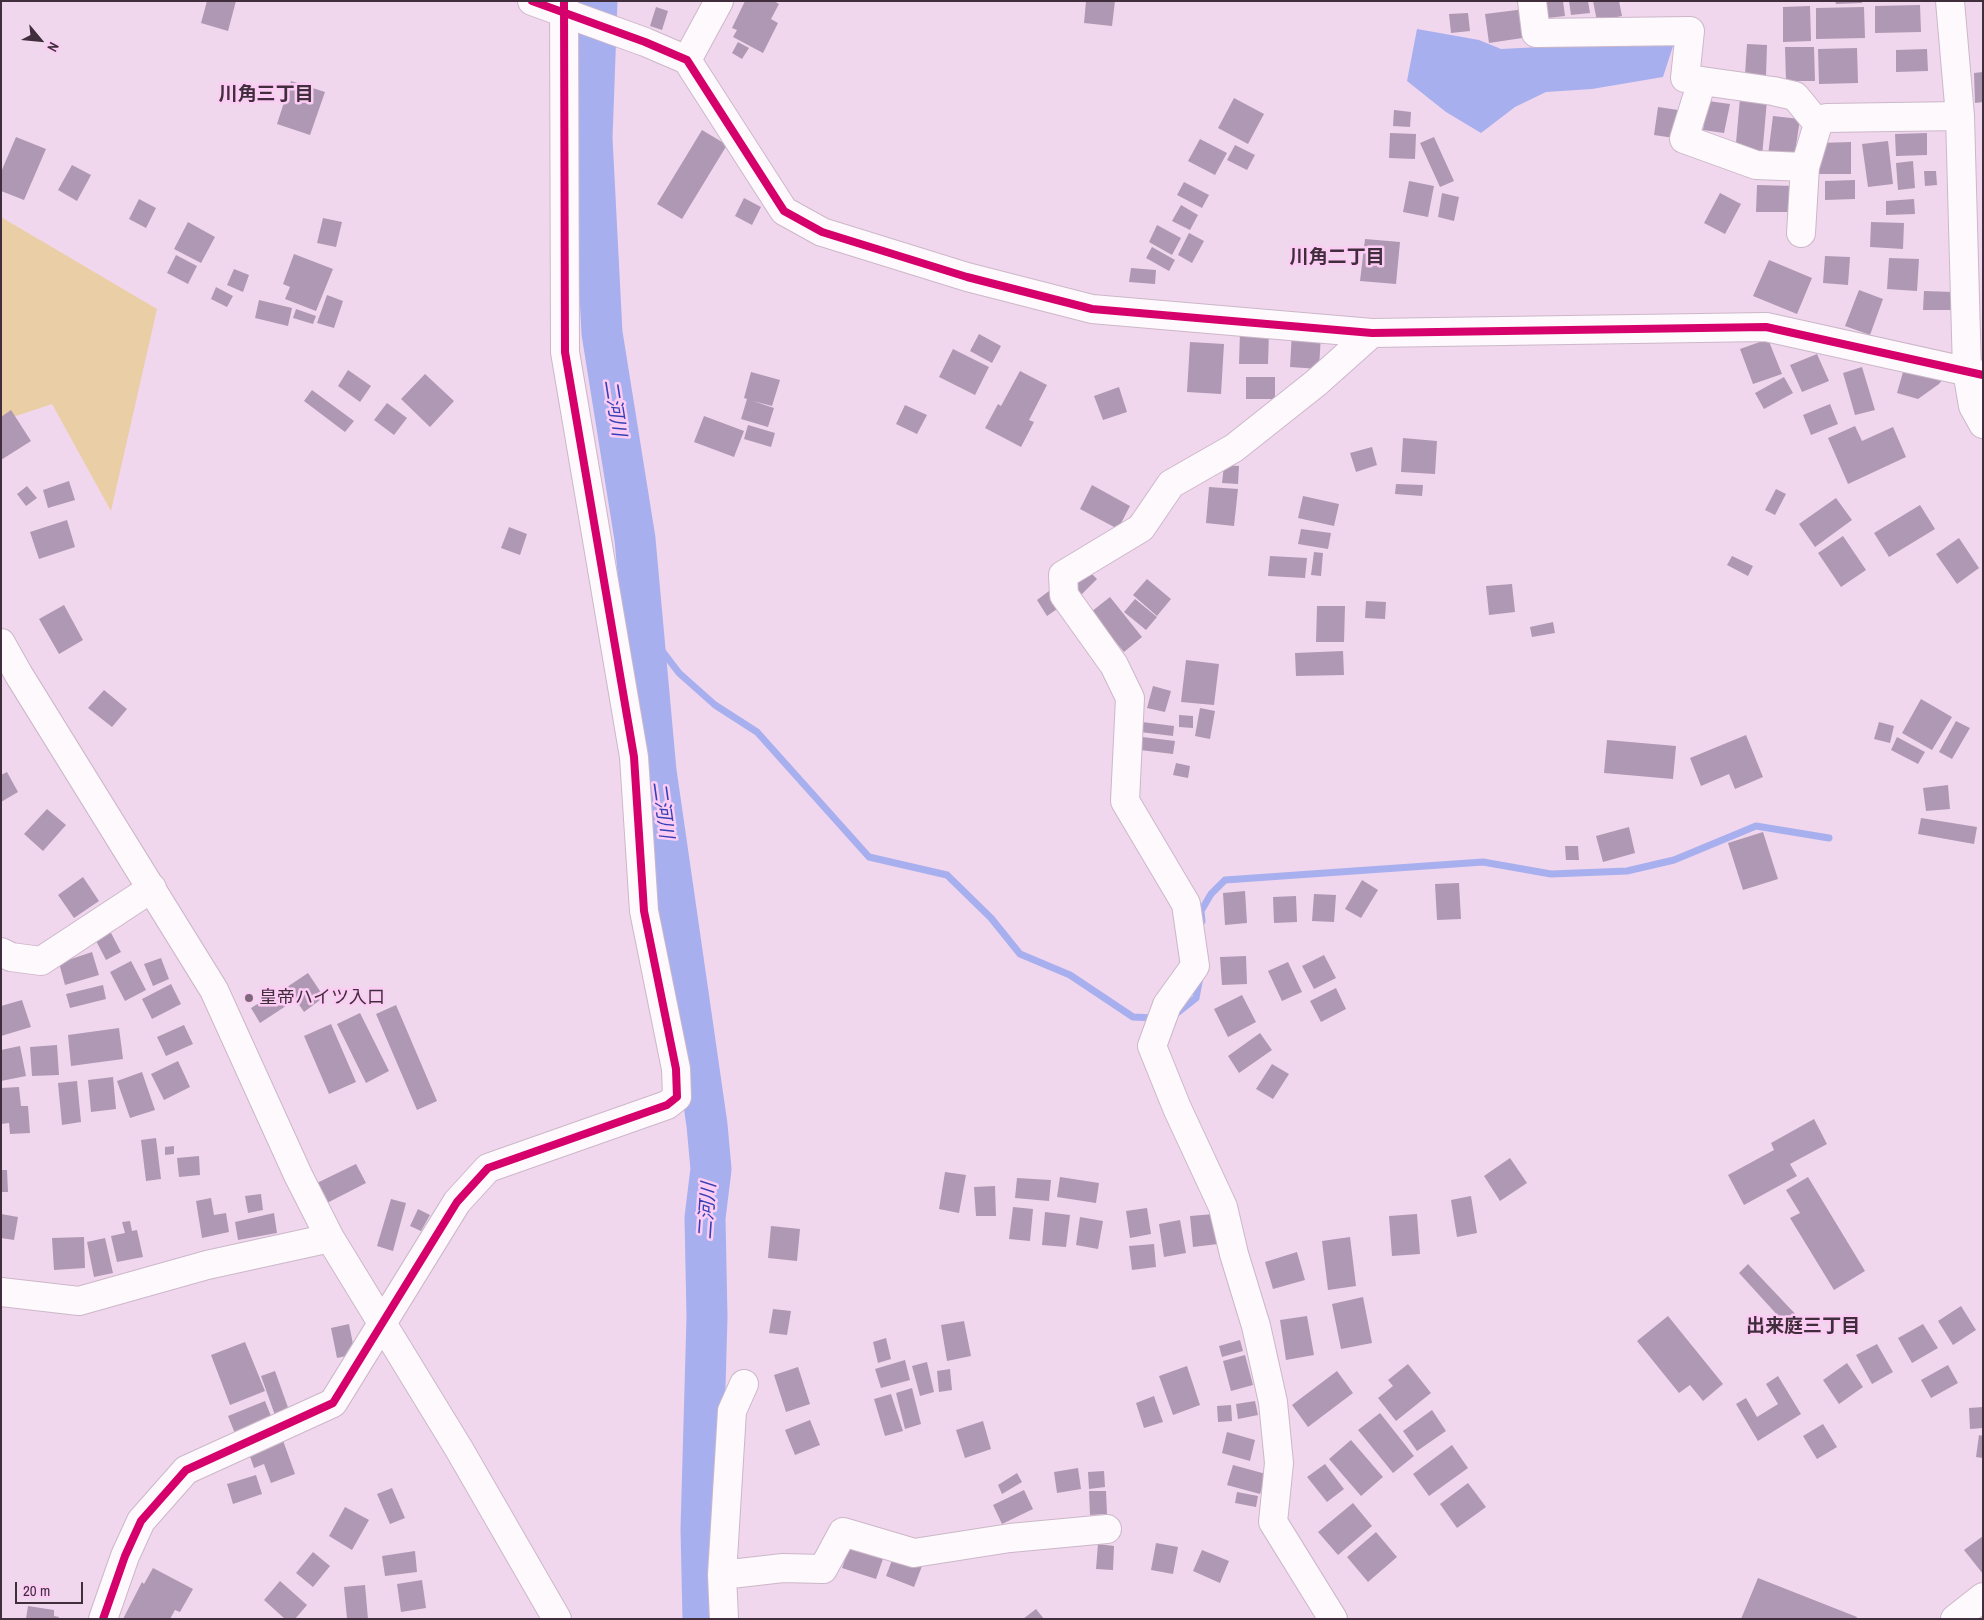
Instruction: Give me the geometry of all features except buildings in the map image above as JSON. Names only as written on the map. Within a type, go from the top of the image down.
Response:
[{"type":"street","points":[[532,1],[568,10],[687,60],[784,211],[822,232],[967,277],[1092,309],[1372,333],[1766,327],[1975,373]]},
{"type":"street","points":[[687,60],[718,1]]},
{"type":"street","points":[[1532,1],[1536,33],[1690,31],[1684,78],[1795,96],[1818,124]]},
{"type":"street","points":[[1950,1],[1960,116],[1975,373],[1973,406],[1983,424]]},
{"type":"street","points":[[103,1619],[125,1556],[141,1521],[186,1470],[333,1403],[381,1322],[457,1202],[488,1168],[667,1105],[677,1097],[676,1069],[644,911],[634,757],[565,352],[568,10]]},
{"type":"street","points":[[1702,81],[1684,139],[1756,165],[1805,167]]},
{"type":"street","points":[[1801,232],[1805,167],[1818,124],[1826,118],[1960,116]]},
{"type":"street","points":[[1333,1619],[1273,1522],[1278,1454],[1273,1402],[1256,1326],[1234,1254],[1223,1207],[1177,1108],[1152,1046],[1167,1005],[1195,966],[1186,904],[1125,801],[1130,698],[1114,665],[1064,595],[1062,575],[1141,528],[1171,484],[1234,448],[1316,383],[1372,333]]},
{"type":"street","points":[[1,643],[214,990],[298,1175],[330,1238],[459,1449],[557,1619]]},
{"type":"street","points":[[1,952],[10,957],[42,961],[152,888]]},
{"type":"street","points":[[1,1292],[79,1301],[207,1265],[330,1238]]},
{"type":"street","points":[[724,1619],[722,1575],[732,1411],[744,1384]]},
{"type":"street","points":[[722,1575],[782,1568],[823,1569],[843,1532],[914,1552],[1010,1538],[1107,1529]]},
{"type":"street","points":[[1955,1619],[1983,1597]]},
{"type":"shaded area","points":[[1,217],[157,309],[111,511],[52,404],[1,421]]},
{"type":"water","points":[[1417,29],[1479,40],[1501,49],[1675,40],[1663,77],[1592,89],[1546,92],[1515,107],[1481,133],[1446,112],[1407,81]]},
{"type":"waterway","name":"二河川","points":[[597,1],[592,138],[602,333],[635,539],[656,771],[707,1125],[711,1169],[705,1218],[707,1317],[701,1529],[703,1619]]},
{"type":"waterway","points":[[644,627],[679,673],[715,705],[757,732],[869,857],[947,875],[991,918],[1020,954],[1070,975],[1133,1017],[1157,1018]]},
{"type":"waterway","points":[[1202,921],[1201,911],[1211,894],[1225,880],[1483,862],[1551,874],[1627,871],[1674,860],[1756,826],[1829,838]]},
{"type":"waterway","points":[[1172,1017],[1196,998],[1200,977]]},
{"type":"cycle path","points":[[532,1],[645,42],[687,60],[784,211],[822,232],[967,277],[1092,309],[1372,333],[1766,327],[1983,375]]},
{"type":"cycle path","points":[[103,1619],[125,1556],[141,1521],[186,1470],[333,1403],[457,1202],[488,1168],[667,1105],[677,1097],[676,1069],[644,911],[634,757],[565,352],[564,1]]},
{"type":"place","name":"皇帝ハイツ入口","points":[[249,998]]},
{"type":"district","name":"川角三丁目","points":[[266,95]]},
{"type":"district","name":"川角二丁目","points":[[1337,258]]},
{"type":"district","name":"出来庭三丁目","points":[[1803,1327]]}]
